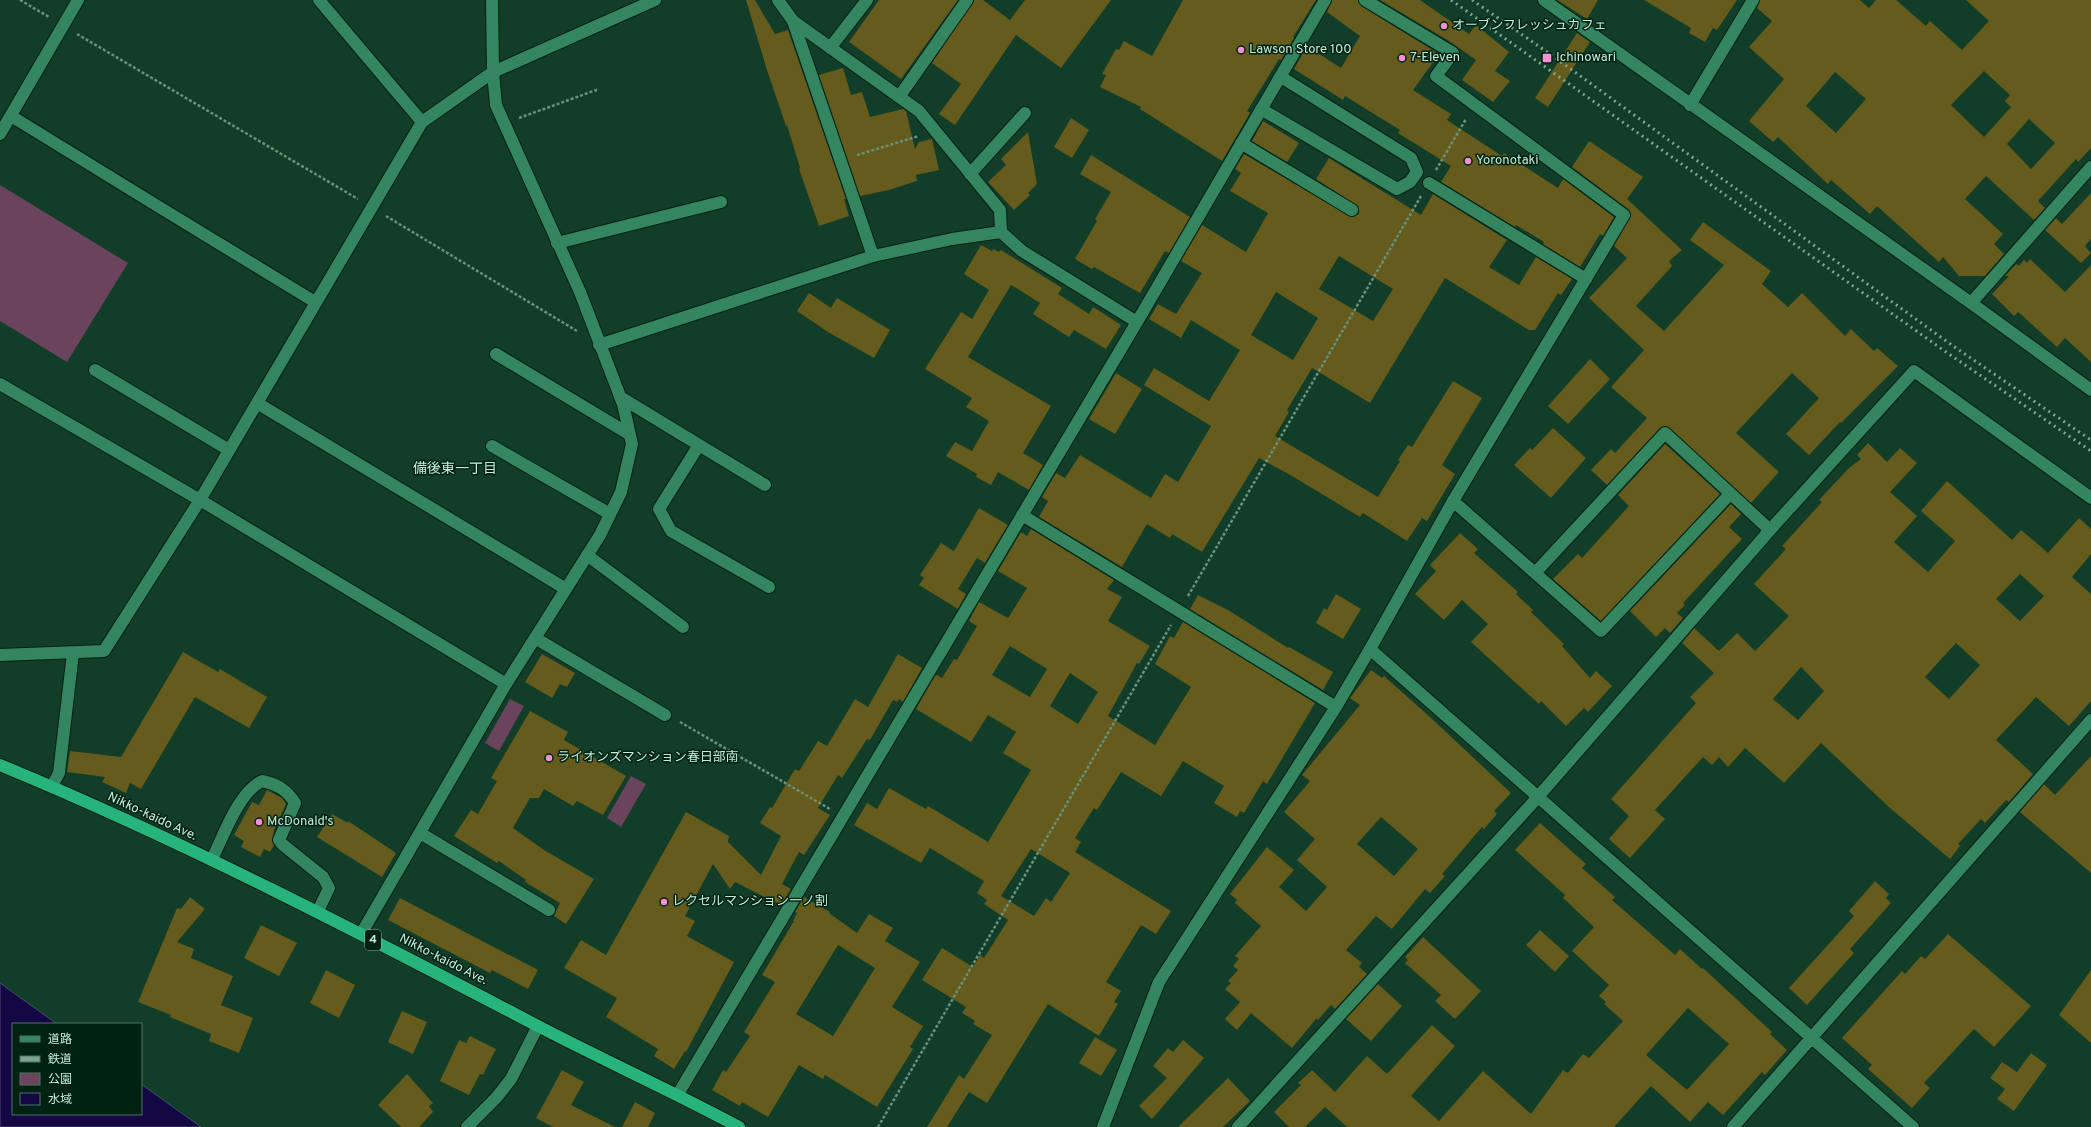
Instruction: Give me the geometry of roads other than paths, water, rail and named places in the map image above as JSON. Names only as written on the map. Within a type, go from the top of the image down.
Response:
[{"type":"highway","name":"Nikko-kaido Ave.","points":[[0,765],[52,786],[212,859],[318,911],[538,1026],[678,1094],[739,1127]]},
{"type":"street","points":[[0,134],[78,0]]},
{"type":"street","points":[[318,0],[422,122]]},
{"type":"street","points":[[361,934],[506,684],[587,555],[610,514],[621,492],[632,444],[620,396],[599,345],[580,292],[496,105],[493,72],[492,0]]},
{"type":"street","points":[[0,655],[104,651],[200,500],[315,302],[373,208],[422,122],[493,72],[655,0]]},
{"type":"street","points":[[778,0],[793,21],[873,256]]},
{"type":"street","points":[[830,48],[867,0]]},
{"type":"street","points":[[899,97],[967,0]]},
{"type":"street","points":[[678,1094],[1137,322],[1325,0]]},
{"type":"street","points":[[1103,1127],[1159,982],[1336,707],[1453,501],[1624,215],[1436,76],[1453,53],[1365,0]]},
{"type":"street","points":[[1544,0],[2091,390]]},
{"type":"street","points":[[1690,105],[1753,0]]},
{"type":"street","points":[[793,21],[919,111],[1000,210],[1001,232],[1022,251],[1137,322]]},
{"type":"street","points":[[1261,109],[1398,189],[1410,182],[1417,172],[1411,158],[1281,77]]},
{"type":"street","points":[[970,174],[1025,113]]},
{"type":"street","points":[[10,116],[315,302]]},
{"type":"street","points":[[1241,143],[1352,210]]},
{"type":"street","points":[[1971,303],[2091,167]]},
{"type":"street","points":[[1428,183],[1586,279]]},
{"type":"street","points":[[557,243],[721,202]]},
{"type":"street","points":[[599,345],[873,256],[952,239],[1001,232]]},
{"type":"street","points":[[496,354],[629,434]]},
{"type":"street","points":[[95,370],[229,450]]},
{"type":"street","points":[[1238,1127],[1537,798],[1770,530],[1914,371],[2091,498]]},
{"type":"street","points":[[0,384],[200,500],[506,684]]},
{"type":"street","points":[[620,396],[765,485]]},
{"type":"street","points":[[257,403],[566,589]]},
{"type":"street","points":[[1535,573],[1665,433],[1770,530]]},
{"type":"street","points":[[700,445],[659,510],[671,530],[769,587]]},
{"type":"street","points":[[492,446],[610,514]]},
{"type":"street","points":[[1453,501],[1601,631],[1730,494]]},
{"type":"street","points":[[1022,515],[1336,707]]},
{"type":"street","points":[[587,555],[683,627]]},
{"type":"street","points":[[535,638],[665,716]]},
{"type":"street","points":[[1370,649],[1537,798],[1813,1037],[1913,1127]]},
{"type":"street","points":[[52,786],[59,773],[73,653]]},
{"type":"street","points":[[1733,1127],[2091,720]]},
{"type":"street","points":[[212,859],[239,804],[252,786],[262,781],[274,783],[289,793],[295,803],[279,840],[323,877],[329,888],[318,911]]},
{"type":"street","points":[[420,832],[549,910]]},
{"type":"street","points":[[468,1127],[496,1098],[511,1079],[538,1026]]},
{"type":"water","points":[[0,983],[56,1023],[12,1023],[12,1115],[142,1115],[142,1085],[201,1127],[0,1127]]},
{"type":"railway","points":[[1451,0],[1946,352],[2091,451]]},
{"type":"railway","points":[[1472,0],[1550,54],[1953,346],[2091,440]]},
{"type":"place","name":"オーブンフレッシュカフェ","points":[[1444,26]]},
{"type":"place","name":"Lawson Store 100","points":[[1241,50]]},
{"type":"place","name":"7-Eleven","points":[[1402,58]]},
{"type":"place","name":"Ichinowari","points":[[1547,58]]},
{"type":"place","name":"Yoronotaki","points":[[1468,161]]},
{"type":"place","name":"ライオンズマンション春日部南","points":[[549,758]]},
{"type":"place","name":"McDonald's","points":[[259,822]]},
{"type":"place","name":"レクセルマンション一ノ割","points":[[664,902]]},
{"type":"district","name":"備後東一丁目","points":[[455,469]]}]
